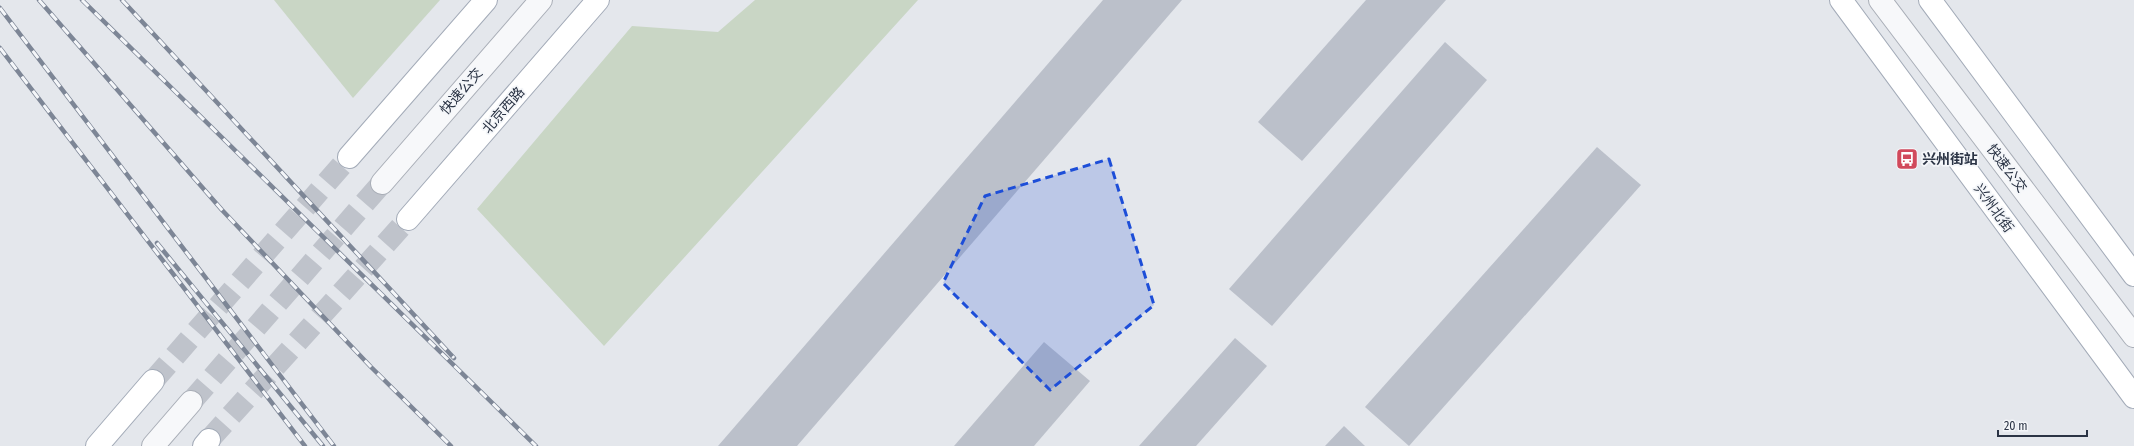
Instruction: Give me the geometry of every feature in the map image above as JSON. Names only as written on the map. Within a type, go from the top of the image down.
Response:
[{"type":"main road","points":[[349,157],[486,0]]},
{"type":"main road","name":"北京西路","points":[[408,219],[598,0]]},
{"type":"main road","name":"兴州北街","points":[[1841,0],[2134,397]]},
{"type":"main road","points":[[1930,0],[2134,275]]},
{"type":"main road","points":[[97,446],[154,381]]},
{"type":"lane","name":"快速公交","points":[[382,183],[541,0]]},
{"type":"lane","name":"快速公交","points":[[1880,0],[2134,336]]},
{"type":"lane","points":[[153,446],[191,402]]},
{"type":"highlighted area","points":[[1109,159],[1154,305],[1050,390],[943,283],[985,196]]},
{"type":"green space","points":[[274,0],[440,0],[353,98]]},
{"type":"green space","points":[[755,0],[918,0],[604,346],[477,209],[632,26],[718,32]]},
{"type":"building","points":[[1103,0],[1182,0],[797,446],[718,446]]},
{"type":"building","points":[[1366,0],[1446,0],[1302,161],[1258,122]]},
{"type":"building","points":[[1445,42],[1487,80],[1272,326],[1229,289]]},
{"type":"building","points":[[1597,147],[1641,185],[1409,446],[1365,407]]},
{"type":"building","points":[[1235,338],[1267,366],[1196,446],[1139,446]]},
{"type":"building","points":[[1044,342],[1090,381],[1034,446],[954,446]]},
{"type":"building","points":[[1344,426],[1365,446],[1325,446]]},
{"type":"tunnel","points":[[153,381],[349,157]]},
{"type":"tunnel","points":[[191,402],[382,183]]},
{"type":"tunnel","points":[[209,440],[408,219]]},
{"type":"railway","points":[[39,0],[222,210],[371,367],[451,446]]},
{"type":"railway","points":[[82,0],[536,446]]},
{"type":"railway","points":[[122,0],[454,358]]},
{"type":"railway","points":[[0,8],[334,446]]},
{"type":"railway","points":[[0,48],[305,446]]},
{"type":"railway","points":[[157,243],[323,446]]},
{"type":"place","name":"兴州街站","points":[[1907,159]]}]
